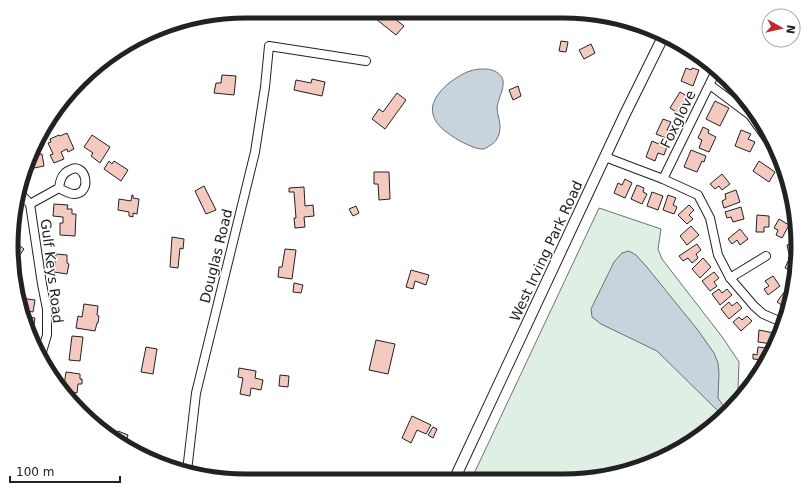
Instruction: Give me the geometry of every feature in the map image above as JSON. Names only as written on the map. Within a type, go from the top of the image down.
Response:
[{"type":"main road","name":"West Irving Park Road","points":[[457,474],[605,157],[661,41]]},
{"type":"street","name":"Douglas Road","points":[[188,466],[196,393],[255,152],[265,87],[269,46],[366,61]]},
{"type":"street","name":"Foxglove","points":[[663,179],[714,76]]},
{"type":"street","points":[[710,84],[750,115]]},
{"type":"street","points":[[605,157],[663,179],[698,195],[710,218],[718,255],[730,278],[754,306],[763,314],[779,320]]},
{"type":"street","points":[[30,204],[59,188]]},
{"type":"street","name":"Gulf Keys Road","points":[[23,197],[30,204],[47,309],[47,335],[43,349]]},
{"type":"street","points":[[730,278],[766,256]]},
{"type":"green space","points":[[599,208],[661,229],[658,249],[662,259],[723,338],[739,362],[739,391],[724,407],[690,436],[650,457],[636,462],[607,470],[578,474],[474,474]]},
{"type":"shaded area","points":[[482,69],[497,72],[502,77],[503,81],[497,108],[500,124],[499,135],[492,144],[484,149],[471,146],[458,140],[437,123],[433,114],[435,100],[450,82],[470,71]]},
{"type":"shaded area","points":[[629,251],[636,255],[697,329],[714,353],[718,363],[719,373],[718,398],[724,407],[718,412],[657,351],[601,324],[592,317],[591,309],[614,262],[622,253]]},
{"type":"building","points":[[394,18],[404,26],[396,35],[376,19]]},
{"type":"building","points":[[561,41],[568,42],[566,52],[559,51]]},
{"type":"building","points":[[591,44],[595,53],[584,59],[579,50]]},
{"type":"building","points":[[686,68],[691,70],[692,68],[699,70],[693,86],[681,81]]},
{"type":"building","points":[[222,75],[236,76],[234,95],[214,93],[216,83],[221,83]]},
{"type":"building","points":[[312,79],[325,82],[322,96],[294,90],[296,80],[311,83]]},
{"type":"building","points":[[518,86],[521,96],[513,100],[509,90]]},
{"type":"building","points":[[680,92],[690,98],[684,107],[687,109],[682,116],[670,108]]},
{"type":"building","points":[[397,93],[406,100],[385,129],[372,119],[379,109],[383,112]]},
{"type":"building","points":[[715,101],[729,108],[720,126],[706,119]]},
{"type":"building","points":[[663,119],[671,122],[667,130],[674,133],[671,140],[656,134]]},
{"type":"building","points":[[703,127],[709,130],[708,133],[716,137],[709,152],[699,148],[702,140],[698,138]]},
{"type":"building","points":[[741,130],[751,134],[748,139],[755,142],[750,152],[735,146]]},
{"type":"building","points":[[67,133],[74,149],[68,152],[67,149],[61,152],[64,159],[54,163],[50,155],[53,154],[48,143],[51,142],[50,139]]},
{"type":"building","points":[[92,135],[110,147],[100,163],[91,156],[93,153],[84,147]]},
{"type":"building","points":[[652,141],[659,144],[660,141],[668,144],[664,155],[658,153],[655,161],[646,157]]},
{"type":"building","points":[[691,150],[706,156],[697,172],[684,167]]},
{"type":"building","points":[[37,154],[42,154],[44,166],[32,168],[35,159]]},
{"type":"building","points":[[109,161],[112,164],[114,161],[128,170],[121,181],[104,169]]},
{"type":"building","points":[[759,161],[775,172],[769,182],[753,171]]},
{"type":"building","points":[[374,172],[389,172],[390,199],[379,200],[378,184],[374,184]]},
{"type":"building","points":[[722,174],[730,184],[722,190],[719,186],[715,189],[710,184]]},
{"type":"building","points":[[625,179],[632,183],[625,198],[614,193],[618,183],[622,185]]},
{"type":"building","points":[[637,185],[644,188],[643,192],[647,194],[642,204],[631,199]]},
{"type":"building","points":[[204,186],[216,210],[206,214],[195,191]]},
{"type":"building","points":[[304,187],[305,206],[313,205],[314,216],[304,217],[305,227],[295,228],[294,218],[296,218],[294,192],[289,192],[289,188]]},
{"type":"building","points":[[736,190],[740,202],[724,208],[722,201],[726,199],[725,194]]},
{"type":"building","points":[[652,192],[663,196],[658,210],[647,206]]},
{"type":"building","points":[[132,195],[133,198],[139,199],[137,214],[133,213],[133,217],[129,216],[129,212],[118,210],[119,199],[131,201]]},
{"type":"building","points":[[668,195],[676,198],[673,205],[677,207],[674,214],[663,210]]},
{"type":"building","points":[[54,204],[68,205],[67,209],[72,209],[72,214],[76,214],[75,236],[60,235],[60,223],[63,223],[63,217],[53,216]]},
{"type":"building","points":[[689,205],[694,210],[689,215],[693,219],[687,224],[678,215]]},
{"type":"building","points":[[356,206],[359,213],[353,216],[349,209]]},
{"type":"building","points":[[741,207],[744,219],[733,222],[731,217],[727,218],[725,212]]},
{"type":"building","points":[[757,215],[769,216],[769,227],[764,227],[764,232],[756,232]]},
{"type":"building","points":[[779,219],[789,225],[782,238],[776,235],[778,230],[774,228]]},
{"type":"building","points":[[691,226],[699,235],[687,245],[680,236]]},
{"type":"building","points":[[740,229],[748,239],[740,245],[737,240],[732,244],[728,239]]},
{"type":"building","points":[[172,237],[184,239],[183,249],[180,248],[178,268],[170,267]]},
{"type":"building","points":[[18,244],[24,249],[18,255]]},
{"type":"building","points":[[697,244],[701,250],[696,254],[698,258],[692,263],[688,258],[683,261],[679,256]]},
{"type":"building","points":[[791,244],[791,254],[789,254],[787,245]]},
{"type":"building","points":[[285,249],[296,250],[292,279],[278,277],[279,267],[282,267]]},
{"type":"building","points":[[56,254],[67,255],[67,263],[69,264],[67,274],[54,272]]},
{"type":"building","points":[[703,258],[711,267],[700,278],[692,269]]},
{"type":"building","points":[[788,261],[791,262],[790,270],[785,268]]},
{"type":"building","points":[[411,270],[429,275],[426,285],[415,281],[413,289],[406,287]]},
{"type":"building","points":[[714,272],[719,278],[714,282],[717,286],[710,291],[702,281]]},
{"type":"building","points":[[773,276],[780,286],[768,295],[764,289],[769,286],[765,281]]},
{"type":"building","points":[[294,283],[303,285],[301,293],[293,292]]},
{"type":"building","points":[[787,288],[783,306],[777,302]]},
{"type":"building","points":[[719,289],[722,293],[727,289],[732,295],[720,305],[712,294]]},
{"type":"building","points":[[24,299],[35,300],[33,312],[28,311]]},
{"type":"building","points":[[729,302],[732,306],[737,302],[742,308],[729,319],[721,309]]},
{"type":"building","points":[[84,304],[98,306],[97,315],[99,316],[95,331],[76,328],[78,316],[82,317]]},
{"type":"building","points":[[747,316],[752,321],[741,331],[733,322],[739,317],[742,320]]},
{"type":"building","points":[[29,317],[35,318],[33,328]]},
{"type":"building","points":[[759,330],[774,333],[769,344],[758,342]]},
{"type":"building","points":[[72,336],[83,337],[80,361],[69,360]]},
{"type":"building","points":[[376,340],[395,344],[388,374],[369,370]]},
{"type":"building","points":[[146,347],[157,349],[153,374],[141,372]]},
{"type":"building","points":[[758,347],[766,348],[760,360],[753,359],[753,354],[757,355]]},
{"type":"building","points":[[239,368],[256,371],[255,378],[263,380],[261,390],[251,388],[250,396],[240,394],[243,378],[238,377]]},
{"type":"building","points":[[66,372],[80,374],[82,384],[78,384],[77,393],[71,392],[64,384]]},
{"type":"building","points":[[280,375],[289,376],[288,387],[279,386]]},
{"type":"building","points":[[412,416],[431,425],[426,434],[417,430],[411,443],[402,438]]},
{"type":"building","points":[[433,427],[437,429],[433,438],[428,435]]},
{"type":"building","points":[[118,431],[128,435],[126,440],[119,436],[117,434]]}]
